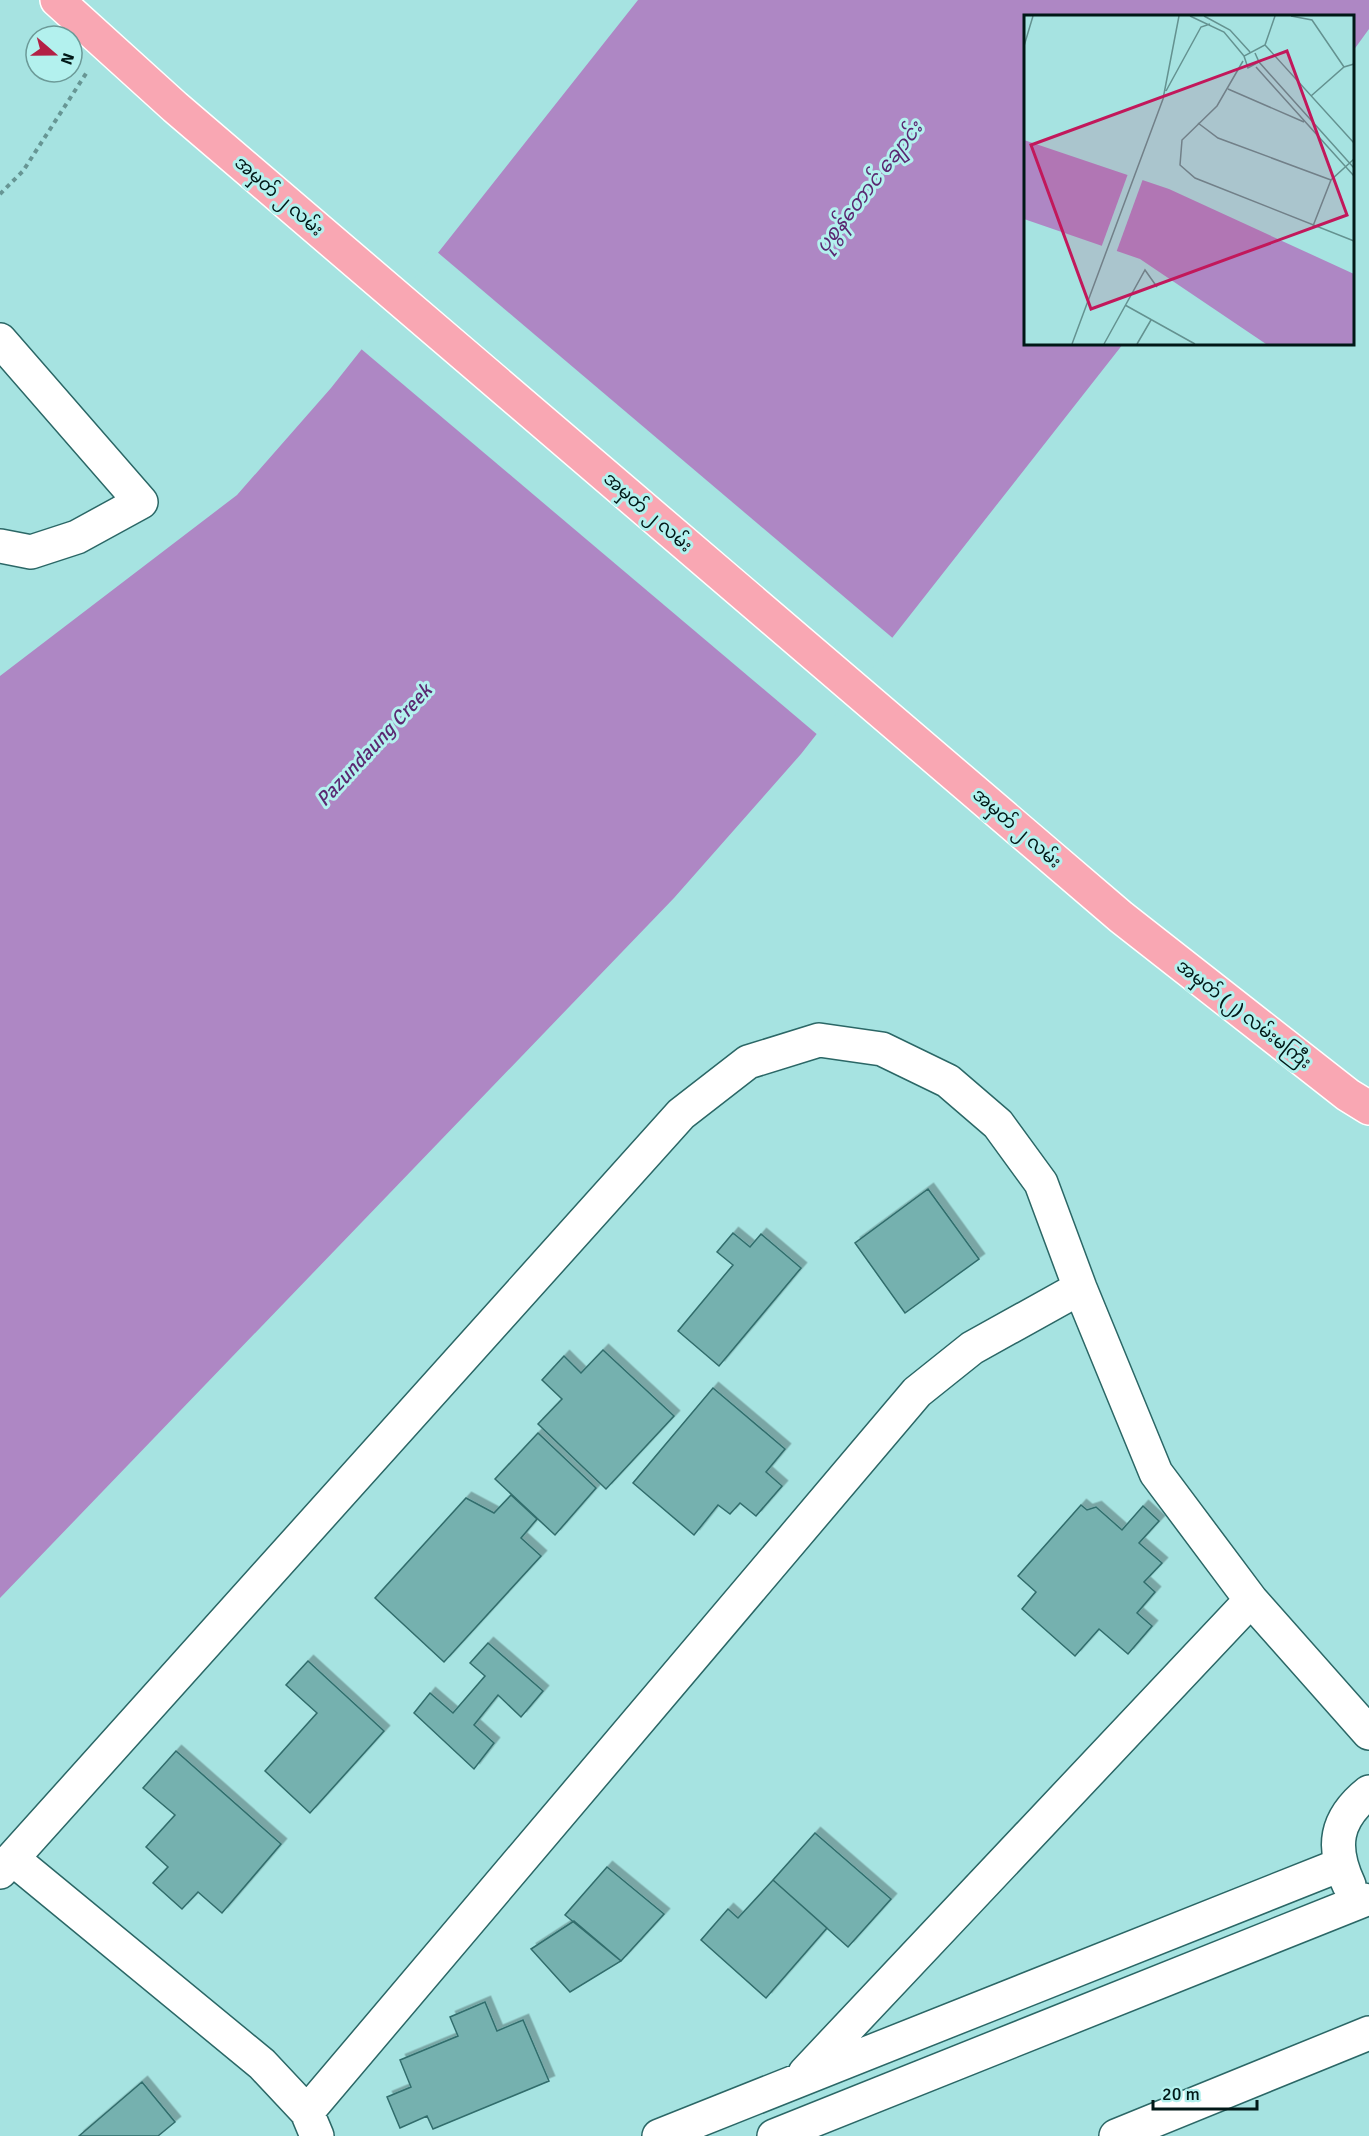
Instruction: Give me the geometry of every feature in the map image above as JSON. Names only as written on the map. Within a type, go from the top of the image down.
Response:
[{"type":"main road","points":[[57,0],[105,43]]},
{"type":"main road","name":"အမှတ် ၂ လမ်း","points":[[105,43],[174,107],[1121,917]]},
{"type":"main road","name":"အမှတ် (၂) လမ်းမကြီး","points":[[1121,917],[1348,1095],[1369,1108]]},
{"type":"street","points":[[0,340],[141,502],[76,537],[31,552],[0,546]]},
{"type":"street","points":[[1080,1287],[972,1347],[917,1392],[312,2124],[262,2064],[6,1866],[681,1114],[748,1062],[819,1040],[882,1049],[948,1081],[998,1124],[1041,1184],[1080,1287],[1156,1473],[1251,1600],[1369,1733]]},
{"type":"street","points":[[798,2081],[1251,1600]]},
{"type":"street","points":[[774,2136],[1367,1901],[1349,1885],[1340,1865],[1337,1843],[1343,1821],[1355,1803],[1369,1792]]},
{"type":"street","points":[[659,2136],[1340,1865]]},
{"type":"street","points":[[1116,2136],[1369,2032]]},
{"type":"path","points":[[0,194],[23,171],[105,43]]},
{"type":"water","points":[[638,0],[1369,0],[1369,29],[1354,50],[1354,15],[1024,15],[1024,345],[1122,345],[801,754],[674,898],[0,1598],[0,676],[237,495],[331,388]]},
{"type":"pier","points":[[436,251],[895,640],[819,736],[360,348]]},
{"type":"building","points":[[928,1189],[979,1259],[905,1313],[855,1243]]},
{"type":"building","points":[[733,1233],[750,1247],[761,1234],[801,1268],[719,1366],[678,1331],[733,1265],[717,1252]]},
{"type":"building","points":[[603,1350],[674,1416],[606,1489],[538,1424],[562,1399],[542,1380],[564,1356],[581,1373]]},
{"type":"building","points":[[713,1388],[785,1449],[766,1472],[782,1486],[756,1516],[740,1503],[730,1514],[718,1505],[694,1535],[633,1483]]},
{"type":"building","points":[[538,1433],[596,1488],[555,1535],[495,1479]]},
{"type":"building","points":[[511,1495],[537,1519],[521,1538],[541,1556],[444,1662],[375,1598],[466,1498],[494,1513]]},
{"type":"building","points":[[1081,1505],[1087,1510],[1096,1507],[1122,1530],[1143,1506],[1159,1521],[1139,1543],[1162,1563],[1144,1582],[1155,1592],[1137,1613],[1152,1626],[1128,1654],[1099,1629],[1075,1656],[1022,1609],[1036,1592],[1018,1576]]},
{"type":"building","points":[[488,1643],[543,1691],[521,1717],[498,1695],[474,1725],[494,1743],[474,1769],[414,1713],[430,1693],[453,1713],[485,1676],[470,1663]]},
{"type":"building","points":[[308,1661],[384,1731],[310,1813],[265,1771],[317,1713],[286,1685]]},
{"type":"building","points":[[176,1751],[281,1844],[222,1913],[198,1892],[182,1909],[153,1883],[168,1867],[146,1847],[175,1815],[143,1788]]},
{"type":"building","points":[[815,1833],[891,1899],[848,1947],[773,1880]]},
{"type":"building","points":[[607,1867],[664,1914],[621,1961],[565,1915]]},
{"type":"building","points":[[773,1880],[827,1928],[766,1998],[701,1940],[728,1909],[738,1918]]},
{"type":"building","points":[[574,1921],[621,1961],[570,1992],[531,1949]]},
{"type":"building","points":[[485,2002],[497,2031],[523,2020],[549,2081],[433,2129],[427,2116],[400,2128],[387,2097],[411,2087],[400,2060],[458,2036],[450,2017]]},
{"type":"building","points":[[142,2082],[175,2122],[158,2136],[79,2136]]},
{"type":"water label","name":"ပုစွန်တောင် ချောင်း","points":[[869,187]]},
{"type":"water label","name":"Pazundaung Creek","points":[[374,745]]}]
